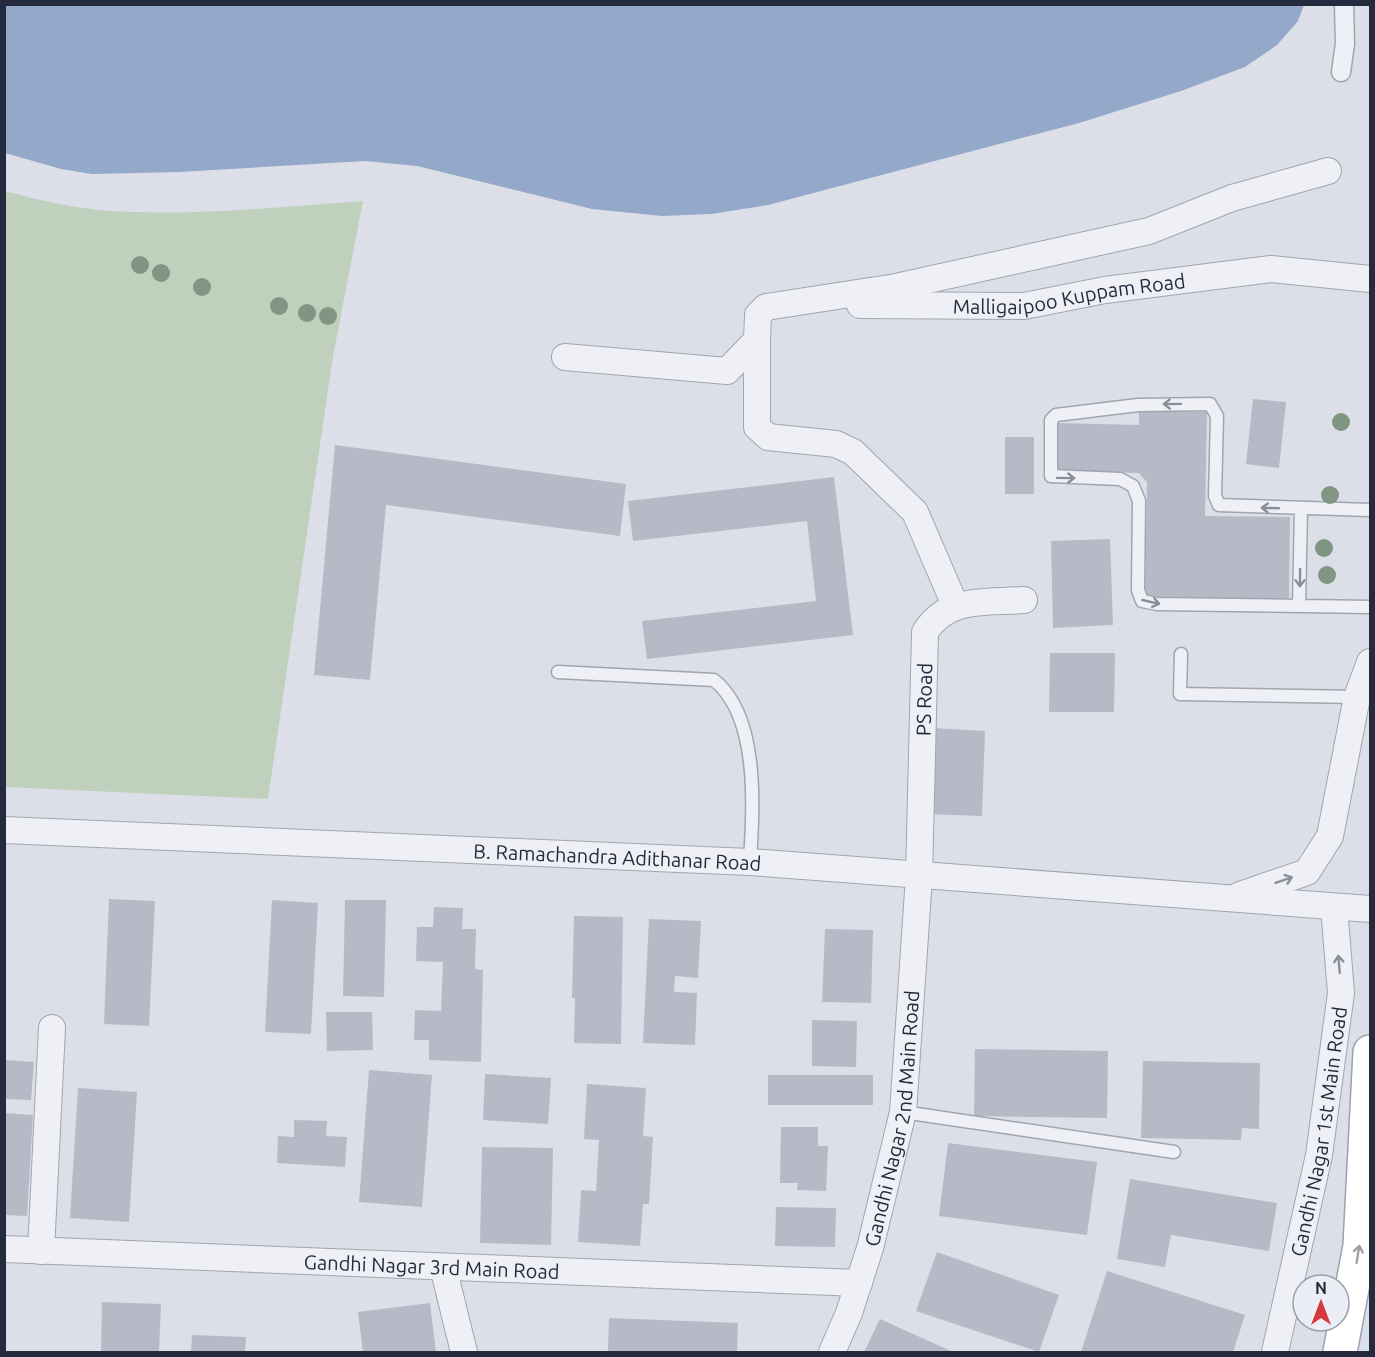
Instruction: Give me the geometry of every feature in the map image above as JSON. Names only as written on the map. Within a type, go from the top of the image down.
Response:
[{"type":"main road","points":[[1340,1353],[1360,1246],[1368,1154],[1371,1052]]},
{"type":"street","points":[[1341,72],[1345,44],[1344,4]]},
{"type":"street","points":[[1024,600],[955,605],[915,512],[853,452],[836,444],[768,438],[761,432],[757,427],[755,380],[758,315],[766,307],[896,287],[1149,231],[1232,198],[1328,171]]},
{"type":"street","name":"Malligaipoo Kuppam Road","points":[[766,307],[1024,306],[1105,290],[1271,269],[1371,279]]},
{"type":"street","points":[[566,357],[727,371],[757,340]]},
{"type":"street","name":"PS Road","points":[[919,877],[925,632],[934,618],[955,605]]},
{"type":"street","points":[[1228,899],[1307,872],[1330,836],[1357,696],[1371,663]]},
{"type":"street","name":"B. Ramachandra Adithanar Road","points":[[4,830],[750,862],[919,877],[1371,909]]},
{"type":"street","name":"Gandhi Nagar 2nd Main Road","points":[[832,1353],[870,1248],[903,1112],[919,877]]},
{"type":"street","name":"Gandhi Nagar 1st Main Road","points":[[1275,1353],[1319,1155],[1340,1005],[1334,907]]},
{"type":"street","points":[[41,1251],[52,1028]]},
{"type":"street","name":"Gandhi Nagar 3rd Main Road","points":[[4,1250],[859,1283]]},
{"type":"street","points":[[443,1267],[464,1353]]},
{"type":"lane","points":[[1371,510],[1223,507],[1216,503],[1217,416],[1210,404],[1138,405],[1056,415],[1051,420],[1051,476],[1120,479],[1127,481],[1137,494],[1138,590],[1142,601],[1157,604],[1371,608]]},
{"type":"lane","points":[[1299,606],[1301,509]]},
{"type":"lane","points":[[1181,654],[1180,694],[1357,696]]},
{"type":"lane","points":[[558,672],[714,680],[725,688],[748,745],[754,795],[750,862]]},
{"type":"lane","points":[[903,1112],[1174,1152]]},
{"type":"green space","points":[[4,191],[85,208],[143,212],[238,210],[363,201],[333,356],[268,799],[5,787]]},
{"type":"water","points":[[5,4],[1304,5],[1298,21],[1277,45],[1245,67],[1181,91],[1079,123],[768,205],[711,214],[662,216],[592,209],[417,166],[365,161],[179,172],[92,174],[61,169],[5,153]]},
{"type":"building","points":[[1253,399],[1286,402],[1279,468],[1246,464]]},
{"type":"building","points":[[1139,411],[1207,412],[1205,516],[1290,517],[1289,599],[1145,597],[1147,482],[1139,473],[1057,471],[1058,423],[1139,425]]},
{"type":"building","points":[[1005,437],[1034,437],[1034,494],[1005,494]]},
{"type":"building","points":[[335,445],[626,484],[620,536],[386,505],[370,680],[314,675]]},
{"type":"building","points":[[834,477],[853,635],[647,659],[642,621],[816,601],[807,521],[633,541],[628,501]]},
{"type":"building","points":[[1110,539],[1113,625],[1053,628],[1051,541]]},
{"type":"building","points":[[1050,653],[1115,653],[1114,712],[1049,712]]},
{"type":"building","points":[[932,728],[985,731],[982,816],[928,814]]},
{"type":"building","points":[[109,899],[155,901],[149,1026],[104,1024]]},
{"type":"building","points":[[272,900],[318,903],[311,1034],[265,1032]]},
{"type":"building","points":[[345,900],[386,900],[384,997],[343,996]]},
{"type":"building","points":[[434,907],[463,908],[462,929],[476,929],[475,969],[483,970],[481,1062],[429,1060],[429,1040],[414,1040],[415,1010],[441,1011],[443,962],[416,961],[417,927],[433,927]]},
{"type":"building","points":[[574,916],[623,917],[621,1044],[574,1043],[575,998],[572,998]]},
{"type":"building","points":[[649,919],[701,921],[698,978],[675,976],[674,992],[697,993],[695,1045],[643,1043]]},
{"type":"building","points":[[825,929],[873,930],[871,1003],[822,1002]]},
{"type":"building","points":[[326,1012],[372,1012],[373,1050],[327,1051]]},
{"type":"building","points":[[812,1020],[857,1021],[856,1067],[812,1066]]},
{"type":"building","points":[[975,1049],[1108,1051],[1107,1118],[974,1116]]},
{"type":"building","points":[[4,1060],[34,1062],[31,1100],[4,1099]]},
{"type":"building","points":[[1143,1061],[1260,1063],[1259,1129],[1242,1128],[1241,1140],[1141,1138]]},
{"type":"building","points":[[369,1070],[432,1075],[422,1207],[359,1202]]},
{"type":"building","points":[[485,1074],[551,1078],[548,1124],[483,1120]]},
{"type":"building","points":[[768,1075],[873,1075],[873,1105],[768,1105]]},
{"type":"building","points":[[587,1084],[646,1088],[643,1136],[653,1137],[649,1204],[643,1204],[640,1246],[578,1242],[581,1190],[596,1191],[599,1140],[584,1139]]},
{"type":"building","points":[[78,1088],[137,1092],[129,1222],[70,1218]]},
{"type":"building","points":[[4,1113],[33,1115],[27,1216],[4,1215]]},
{"type":"building","points":[[294,1120],[327,1121],[326,1136],[347,1137],[345,1167],[277,1163],[278,1136],[294,1137]]},
{"type":"building","points":[[781,1127],[818,1127],[818,1146],[828,1146],[826,1191],[797,1190],[798,1183],[780,1183]]},
{"type":"building","points":[[948,1143],[1097,1162],[1087,1235],[939,1216]]},
{"type":"building","points":[[482,1147],[553,1148],[551,1245],[480,1243]]},
{"type":"building","points":[[1130,1179],[1277,1203],[1269,1251],[1171,1235],[1165,1267],[1117,1259]]},
{"type":"building","points":[[776,1207],[836,1208],[835,1247],[775,1246]]},
{"type":"building","points":[[937,1252],[1059,1295],[1039,1352],[916,1311]]},
{"type":"building","points":[[1107,1271],[1245,1315],[1233,1352],[1081,1352]]},
{"type":"building","points":[[102,1302],[161,1304],[159,1352],[101,1352]]},
{"type":"building","points":[[430,1303],[436,1352],[363,1352],[358,1312]]},
{"type":"building","points":[[609,1318],[738,1323],[737,1352],[608,1352]]},
{"type":"building","points":[[880,1319],[953,1352],[864,1352]]},
{"type":"building","points":[[192,1335],[246,1337],[245,1352],[191,1352]]}]
